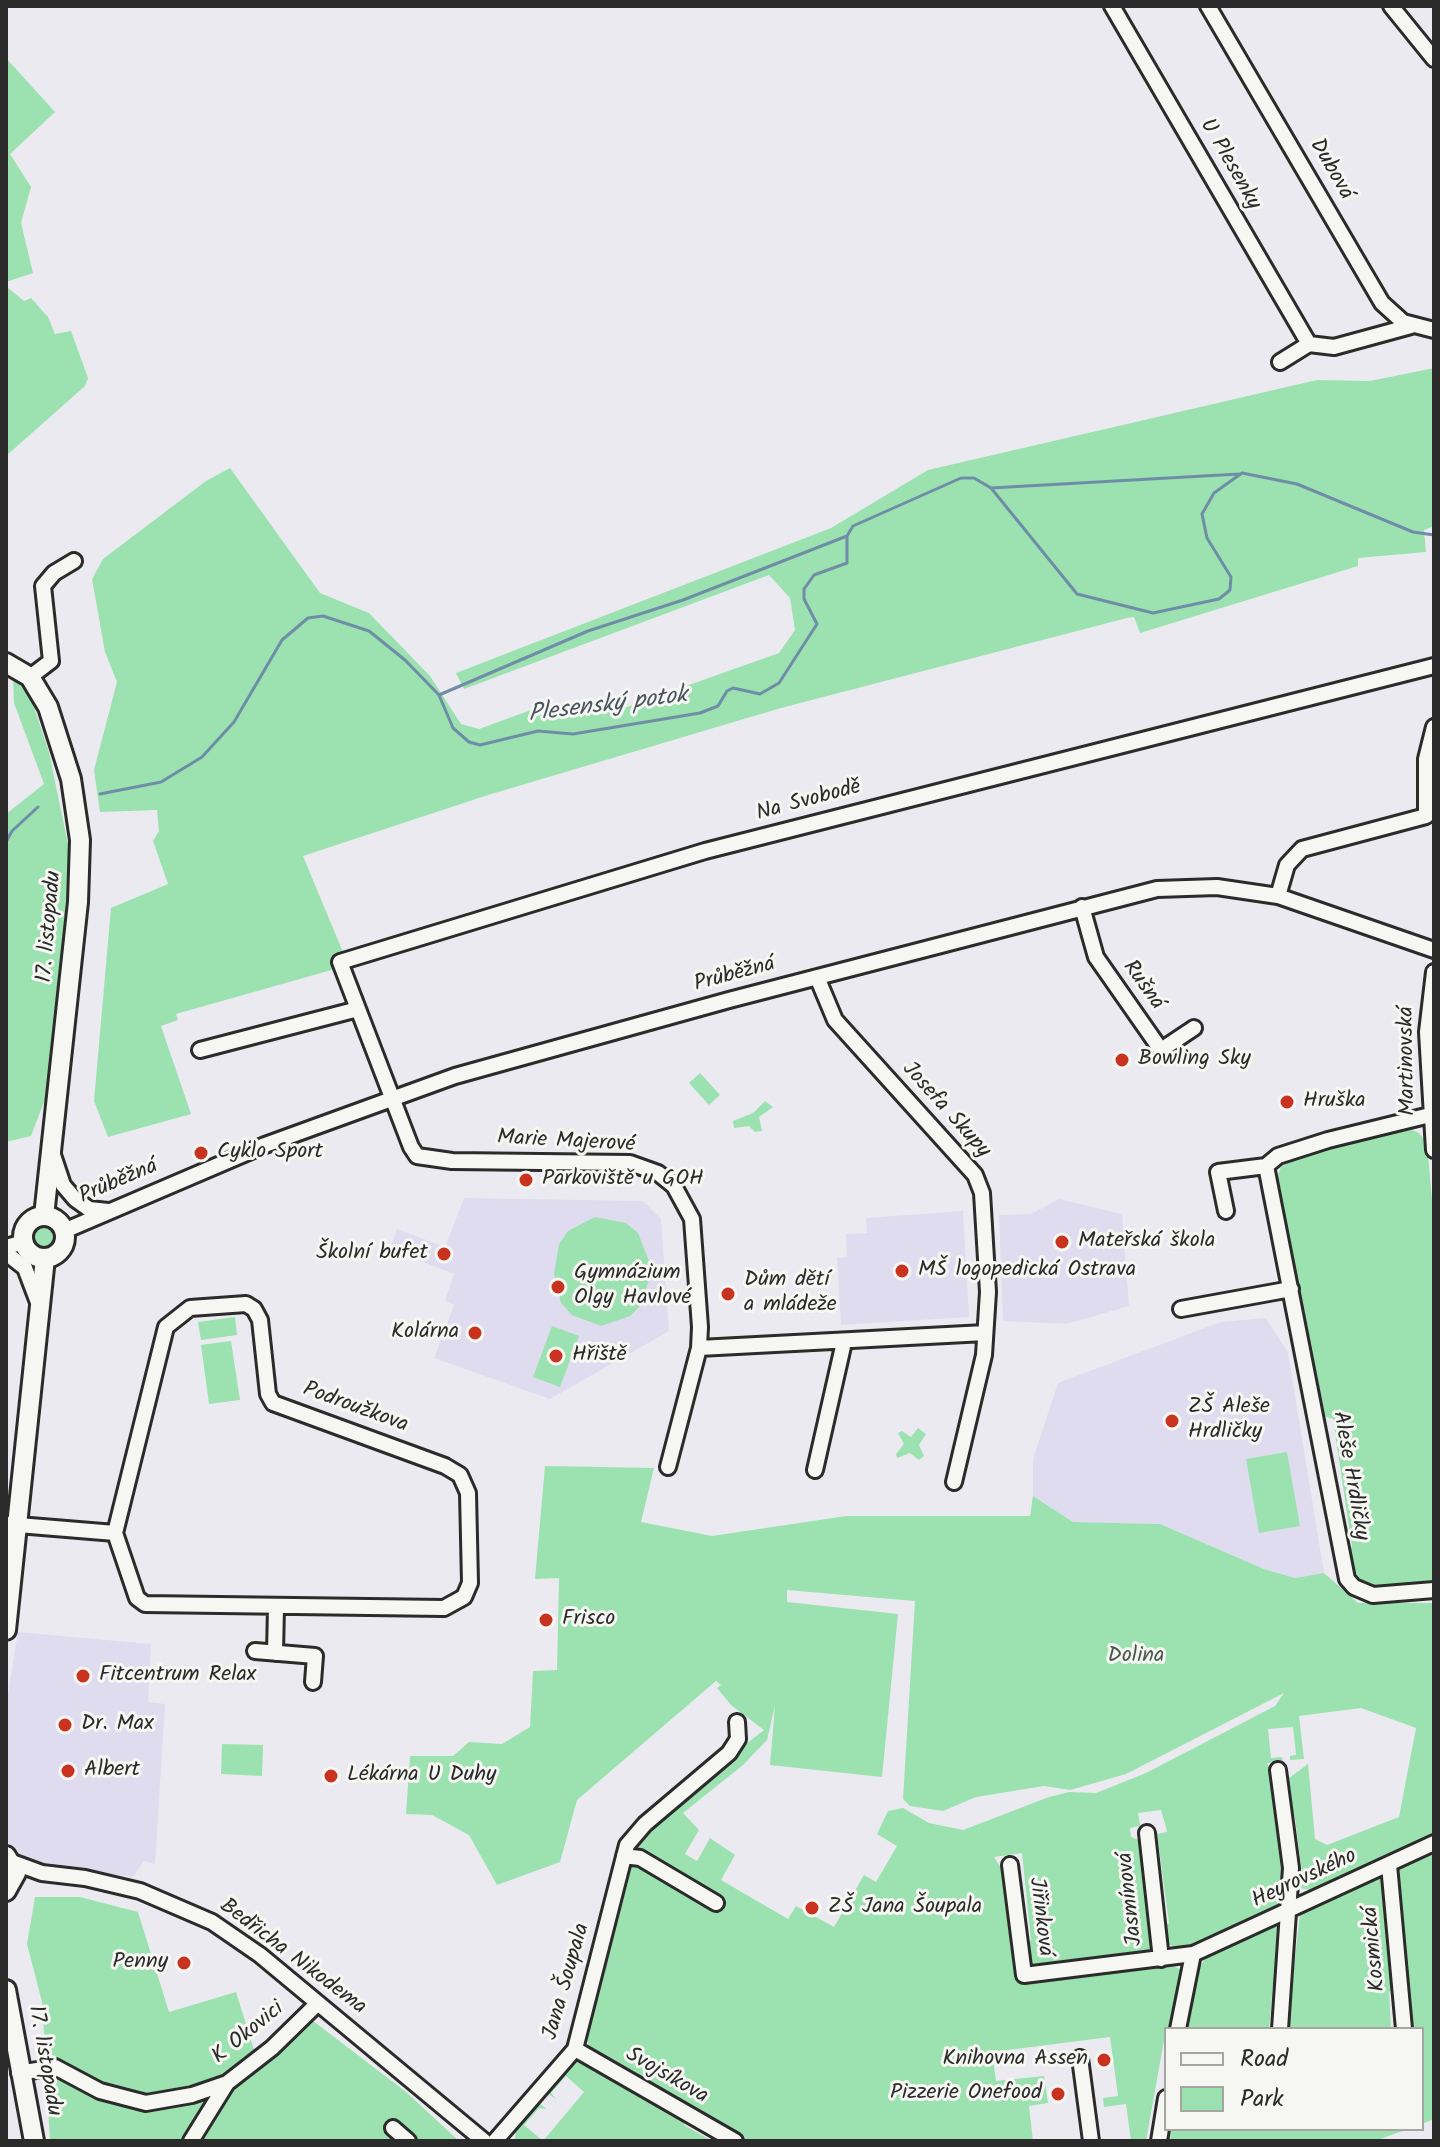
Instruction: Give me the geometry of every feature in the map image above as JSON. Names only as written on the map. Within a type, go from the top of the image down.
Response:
[{"type":"main road","points":[[6,663],[30,677]]},
{"type":"main road","name":"17. listopadu","points":[[30,677],[48,707],[59,736],[71,779],[80,840],[78,902],[44,1216]]},
{"type":"main road","points":[[44,1216],[55,1220],[64,1231],[62,1248],[45,1258],[15,1244],[28,1224],[44,1216]]},
{"type":"main road","points":[[6,1630],[11,1525],[45,1258]]},
{"type":"main road","points":[[8,1856],[16,1873],[8,1892]]},
{"type":"main road","name":"17. listopadu","points":[[6,1990],[34,2141]]},
{"type":"street","name":"U Plesenky","points":[[1112,6],[1309,344]]},
{"type":"street","name":"Dubová","points":[[1208,6],[1382,303],[1394,317],[1411,326],[1434,330]]},
{"type":"street","points":[[1391,6],[1434,59]]},
{"type":"street","points":[[1280,362],[1309,344],[1334,347],[1411,326]]},
{"type":"street","points":[[30,677],[51,661],[43,586],[54,573],[74,561]]},
{"type":"street","name":"Na Svobodě","points":[[393,1097],[340,962],[705,851],[1434,666]]},
{"type":"street","points":[[1278,896],[1287,865],[1302,849],[1426,816],[1426,759],[1434,727]]},
{"type":"street","name":"Průběžná","points":[[64,1231],[278,1140],[393,1097],[535,1052],[1157,889],[1247,890],[1278,896],[1434,950]]},
{"type":"street","name":"Rušná","points":[[1082,907],[1096,957],[1161,1050],[1194,1028]]},
{"type":"street","name":"Martinovská","points":[[1434,972],[1427,1022],[1434,1150]]},
{"type":"street","name":"Josefa Skupy","points":[[817,977],[835,1020],[975,1175],[982,1193],[986,1260],[984,1355],[954,1482]]},
{"type":"street","points":[[200,1050],[358,1009]]},
{"type":"street","name":"Marie Majerové","points":[[393,1097],[417,1156],[452,1161],[630,1163],[658,1173],[674,1186],[692,1219],[699,1348],[668,1467]]},
{"type":"street","points":[[1226,1211],[1218,1172],[1266,1166],[1278,1156],[1328,1140],[1432,1114]]},
{"type":"street","points":[[52,1149],[68,1192],[89,1209],[109,1211]]},
{"type":"street","name":"Aleše Hrdličky","points":[[1266,1166],[1347,1579],[1354,1587],[1373,1595],[1434,1590]]},
{"type":"street","points":[[6,1253],[25,1268],[40,1306]]},
{"type":"street","points":[[1181,1309],[1291,1289]]},
{"type":"street","name":"Podroužkova","points":[[246,1304],[254,1309],[260,1320],[268,1394],[273,1403],[445,1466],[465,1482],[470,1572],[464,1597],[444,1608],[145,1604],[137,1598],[115,1533],[166,1327],[190,1308],[246,1304]]},
{"type":"street","points":[[699,1348],[985,1333]]},
{"type":"street","points":[[815,1470],[844,1342]]},
{"type":"street","points":[[11,1525],[115,1533]]},
{"type":"street","points":[[275,1653],[276,1607]]},
{"type":"street","points":[[255,1651],[315,1656],[313,1682]]},
{"type":"street","name":"Jana Šoupala","points":[[495,2141],[575,2049],[627,1845],[645,1824],[729,1753],[738,1739],[737,1722]]},
{"type":"street","points":[[1278,1770],[1291,1868],[1280,2027]]},
{"type":"street","name":"Jasmínová","points":[[1147,1833],[1161,1959]]},
{"type":"street","name":"Heyrovského","points":[[1024,1975],[1193,1954],[1434,1843]]},
{"type":"street","name":"Bedřicha Nikodema","points":[[8,1856],[42,1873],[119,1885],[202,1917],[244,1943],[484,2141]]},
{"type":"street","points":[[624,1856],[640,1858],[716,1903]]},
{"type":"street","name":"Jiřinková","points":[[1010,1865],[1024,1975]]},
{"type":"street","name":"Kosmická","points":[[1389,1865],[1404,2027]]},
{"type":"street","points":[[8,1892],[42,1873]]},
{"type":"street","points":[[1178,2027],[1193,1954]]},
{"type":"street","name":"K Okovici","points":[[19,2073],[55,2067],[100,2091],[146,2103],[192,2095],[227,2083],[272,2048],[318,2003]]},
{"type":"street","name":"Svojsíkova","points":[[575,2049],[735,2141]]},
{"type":"street","points":[[1080,2058],[1091,2141]]},
{"type":"street","points":[[191,2141],[227,2083]]},
{"type":"street","points":[[1159,2141],[1164,2110]]},
{"type":"street","points":[[393,2128],[408,2141]]},
{"type":"shaded area","name":"Gymnázium Olgy Havlové","points":[[464,1198],[643,1201],[661,1219],[669,1331],[550,1399],[434,1358],[454,1305],[445,1300],[454,1274],[390,1249],[397,1229],[445,1247]]},
{"type":"shaded area","name":"Mateřská škola","points":[[1059,1199],[1122,1214],[1129,1306],[1067,1324],[1003,1321],[999,1215],[1031,1214]]},
{"type":"shaded area","name":"MŠ logopedická Ostrava","points":[[963,1211],[969,1317],[841,1325],[837,1258],[847,1257],[846,1234],[867,1233],[866,1218]]},
{"type":"shaded area","name":"ZŠ Aleše Hrdličky","points":[[1266,1318],[1288,1353],[1324,1573],[1295,1578],[1264,1569],[1160,1524],[1073,1522],[1033,1496],[1033,1459],[1058,1383],[1221,1322]]},
{"type":"shaded area","points":[[18,1632],[151,1644],[148,1702],[165,1704],[155,1864],[144,1861],[133,1877],[32,1864],[11,1851],[6,1834],[6,1706]]},
{"type":"green space","points":[[6,58],[55,112],[10,154],[31,187],[21,223],[33,273],[6,282]]},
{"type":"green space","points":[[6,286],[24,301],[31,298],[48,317],[55,334],[71,331],[88,378],[85,386],[6,456]]},
{"type":"green space","points":[[1434,368],[1434,526],[1424,530],[1426,552],[1358,558],[1358,566],[1140,633],[1134,617],[1127,618],[781,708],[488,795],[303,856],[345,957],[333,962],[335,969],[176,1014],[178,1020],[161,1026],[191,1114],[108,1137],[94,1101],[111,908],[168,884],[153,841],[159,831],[157,810],[100,812],[94,770],[117,682],[105,652],[92,579],[103,559],[206,481],[230,468],[320,593],[369,613],[430,676],[461,724],[479,729],[531,710],[553,718],[606,701],[627,707],[779,653],[795,630],[790,598],[769,575],[464,689],[456,673],[831,528],[928,470],[1317,380],[1370,381]]},
{"type":"green space","points":[[13,675],[32,701],[49,752],[71,859],[70,922],[47,1094],[31,1136],[6,1142],[6,814],[44,784],[14,703]]},
{"type":"green space","points":[[700,1073],[720,1095],[709,1105],[689,1083]]},
{"type":"green space","points":[[765,1101],[773,1107],[759,1117],[762,1131],[755,1132],[749,1126],[734,1128],[733,1121],[753,1113]]},
{"type":"green space","points":[[1403,1126],[1419,1133],[1427,1143],[1434,1224],[1434,1586],[1375,1590],[1362,1586],[1352,1575],[1348,1549],[1352,1547],[1333,1419],[1324,1416],[1275,1182],[1281,1167],[1297,1155]]},
{"type":"green space","points":[[595,1217],[626,1223],[638,1233],[649,1261],[650,1276],[641,1305],[630,1316],[601,1326],[572,1315],[561,1303],[554,1274],[559,1244],[568,1231]]},
{"type":"green space","points":[[45,1225],[54,1228],[57,1237],[54,1246],[45,1249],[36,1246],[33,1237],[36,1228]]},
{"type":"green space","points":[[235,1317],[237,1335],[201,1340],[198,1322]]},
{"type":"green space","name":"Hřiště","points":[[552,1326],[579,1336],[560,1387],[533,1377]]},
{"type":"green space","points":[[231,1341],[240,1400],[209,1404],[201,1345]]},
{"type":"green space","points":[[918,1428],[926,1434],[919,1445],[924,1456],[919,1460],[910,1453],[897,1458],[896,1454],[904,1444],[898,1433],[902,1431],[911,1437]]},
{"type":"green space","points":[[1287,1452],[1300,1526],[1259,1533],[1246,1459]]},
{"type":"green space","name":"Dolina","points":[[545,1466],[654,1468],[641,1522],[712,1536],[846,1516],[1030,1516],[1033,1496],[1073,1522],[1160,1524],[1264,1569],[1295,1578],[1324,1573],[1358,1603],[1434,1603],[1434,1834],[1315,1891],[1300,1888],[1297,1875],[1302,1872],[1295,1818],[1285,1781],[1308,1764],[1315,1839],[1327,1845],[1399,1817],[1416,1728],[1361,1708],[1299,1716],[1304,1759],[1290,1760],[1290,1756],[1296,1755],[1293,1727],[1268,1729],[1271,1758],[1282,1757],[1283,1762],[1267,1763],[1273,1777],[1286,1888],[1283,1903],[1273,1912],[1204,1944],[1181,1950],[1170,1945],[1163,1938],[1162,1927],[1169,1923],[1157,1834],[1167,1832],[1166,1827],[1161,1810],[1138,1813],[1140,1825],[1153,1823],[1130,1828],[1131,1837],[1141,1841],[1153,1943],[1149,1953],[1037,1967],[1027,1958],[1024,1944],[1031,1940],[1022,1853],[994,1857],[1003,1871],[1018,1983],[1169,1964],[1180,1969],[1184,1978],[1174,2027],[1164,2027],[1146,2141],[1131,2141],[1126,2104],[1104,2107],[1103,2098],[1118,2096],[1110,2037],[992,2052],[996,2081],[1044,2076],[1048,2103],[1029,2106],[1033,2141],[746,2141],[602,2057],[589,2047],[584,2030],[632,1843],[642,1842],[655,1826],[737,1760],[737,1751],[764,1730],[731,1705],[717,1688],[721,1685],[716,1681],[577,1800],[560,1862],[497,1885],[469,1835],[432,1815],[406,1814],[410,1756],[453,1756],[469,1742],[502,1744],[530,1727],[533,1671],[557,1670],[559,1578],[535,1579]],"holes":[[[787,1590],[915,1601],[903,1799],[910,1806],[943,1811],[976,1797],[1044,1786],[1070,1790],[1126,1774],[1284,1693],[1275,1706],[1146,1773],[1096,1793],[1069,1792],[1049,1797],[963,1830],[929,1823],[903,1808],[888,1811],[877,1834],[897,1846],[876,1882],[864,1875],[834,1927],[796,1906],[788,1919],[721,1880],[735,1855],[710,1838],[697,1861],[685,1854],[699,1830],[683,1813],[743,1765],[767,1740],[775,1706],[770,1765],[882,1777],[898,1614],[787,1602]]]},
{"type":"green space","points":[[222,1744],[263,1745],[262,1776],[221,1774]]},
{"type":"green space","points":[[1434,1845],[1434,2119],[1424,2123],[1424,2027],[1411,2027],[1396,1877],[1401,1865]]},
{"type":"green space","points":[[1380,1875],[1383,1878],[1394,1989],[1389,1992],[1391,2027],[1287,2027],[1300,1914],[1305,1908]]},
{"type":"green space","points":[[35,1897],[80,1897],[138,1912],[169,2012],[236,1992],[254,2050],[224,2074],[193,2089],[153,2095],[118,2090],[46,2063],[42,2002],[27,1944]]},
{"type":"green space","points":[[1273,1923],[1282,1927],[1279,1983],[1273,1985],[1269,2027],[1184,2027],[1196,1974],[1204,1960],[1215,1951]]},
{"type":"green space","points":[[308,2017],[406,2092],[459,2141],[195,2141],[235,2080]]},
{"type":"green space","points":[[581,2060],[686,2119],[684,2125],[712,2141],[543,2141],[584,2092],[566,2076],[551,2093],[556,2099],[544,2091],[573,2062]]},
{"type":"green space","points":[[52,2071],[123,2101],[215,2090],[184,2141],[50,2141],[46,2075]]},
{"type":"green space","points":[[537,2102],[547,2109],[539,2108],[524,2125],[543,2141],[515,2141],[516,2126]]},
{"type":"green space","points":[[1166,2131],[1402,2131],[1375,2141],[1164,2141]]},
{"type":"waterway","name":"Plesenský potok","points":[[100,794],[161,782],[202,757],[234,722],[282,640],[308,618],[323,616],[369,631],[405,660],[439,695],[453,728],[469,742],[480,745],[538,731],[573,734],[700,713],[718,706],[727,691],[733,688],[760,694],[779,683],[817,624],[804,599],[804,589],[814,575],[847,563],[847,536],[853,526],[961,478],[974,478],[991,488],[1077,594],[1153,613],[1219,599],[1230,590],[1231,577],[1207,538],[1202,514],[1214,493],[1242,473],[1297,484],[1413,532],[1434,535]]},
{"type":"waterway","points":[[991,488],[1239,474]]},
{"type":"waterway","points":[[439,695],[588,631],[683,600],[847,536]]},
{"type":"waterway","name":"Plesenský potok","points":[[6,842],[12,831],[38,807]]},
{"type":"place","name":"Bowling Sky","points":[[1122,1060]]},
{"type":"place","name":"Hruška","points":[[1287,1102]]},
{"type":"place","name":"Cyklo Sport","points":[[201,1153]]},
{"type":"place","name":"Parkoviště u GOH","points":[[526,1180]]},
{"type":"place","name":"Mateřská škola","points":[[1062,1242]]},
{"type":"place","name":"Školní bufet","points":[[444,1254]]},
{"type":"place","name":"MŠ logopedická Ostrava","points":[[902,1271]]},
{"type":"place","name":"Gymnázium Olgy Havlové","points":[[558,1287]]},
{"type":"place","name":"Dům dětí a mládeže","points":[[728,1294]]},
{"type":"place","name":"Kolárna","points":[[475,1333]]},
{"type":"place","name":"Hřiště","points":[[556,1356]]},
{"type":"place","name":"ZŠ Aleše Hrdličky","points":[[1172,1421]]},
{"type":"place","name":"Frisco","points":[[546,1620]]},
{"type":"place","name":"Fitcentrum Relax","points":[[83,1676]]},
{"type":"place","name":"Dr. Max","points":[[65,1725]]},
{"type":"place","name":"Albert","points":[[68,1771]]},
{"type":"place","name":"Lékárna U Duhy","points":[[331,1776]]},
{"type":"place","name":"ZŠ Jana Šoupala","points":[[812,1908]]},
{"type":"place","name":"Penny","points":[[184,1963]]},
{"type":"place","name":"Knihovna Assen","points":[[1104,2060]]},
{"type":"place","name":"Pizzerie Onefood","points":[[1058,2094]]}]
